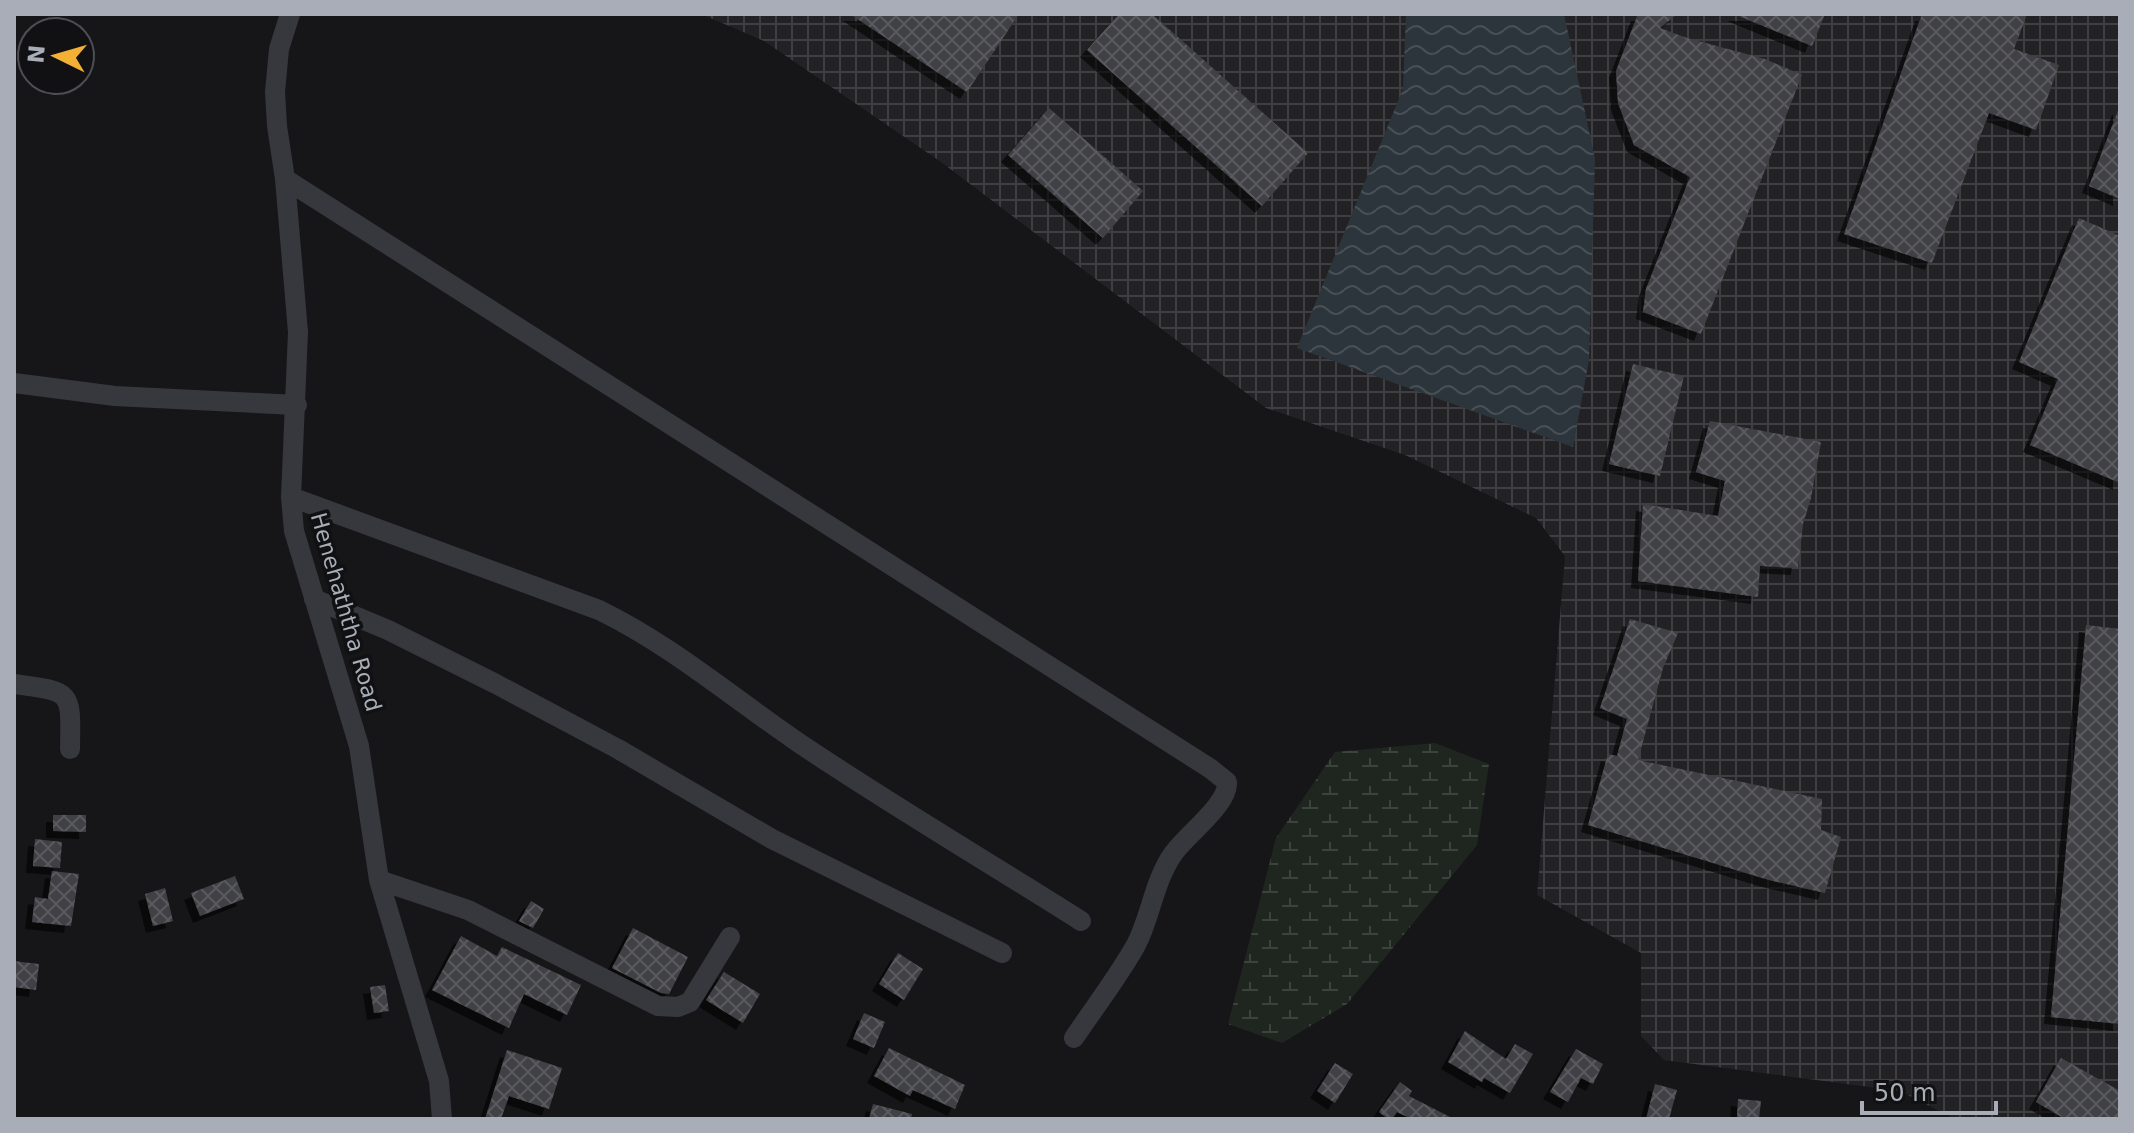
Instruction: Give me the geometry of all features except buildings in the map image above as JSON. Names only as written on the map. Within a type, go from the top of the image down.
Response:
[{"type":"street","name":"Henehaththa Road","points":[[290,14],[279,49],[275,92],[298,332],[291,497],[294,531],[359,746],[379,880],[439,1081],[442,1119]]},
{"type":"street","points":[[285,179],[1171,743],[1227,782],[1228,790],[1218,804],[1179,844],[1165,865],[1146,924],[1135,946],[1074,1038]]},
{"type":"street","points":[[14,383],[115,396],[297,405]]},
{"type":"street","points":[[291,497],[599,610],[635,628],[678,655],[802,745],[1081,921]]},
{"type":"street","points":[[314,599],[388,630],[496,684],[618,749],[772,839],[1002,953]]},
{"type":"street","points":[[14,684],[55,689],[66,696],[71,708],[70,749]]},
{"type":"street","points":[[379,880],[468,910],[658,1006],[678,1007],[690,1002],[730,937]]},
{"type":"shaded area","points":[[701,14],[2120,14],[2120,1119],[1955,1119],[1900,1091],[1664,1060],[1641,1036],[1641,953],[1537,895],[1565,556],[1536,518],[1405,455],[1266,408],[941,162],[764,41]]},
{"type":"green space","points":[[1435,743],[1489,764],[1477,845],[1347,1004],[1282,1043],[1228,1024],[1276,838],[1335,752]]},
{"type":"water","points":[[1406,14],[1564,14],[1595,159],[1589,360],[1573,447],[1297,348],[1403,89]]}]
